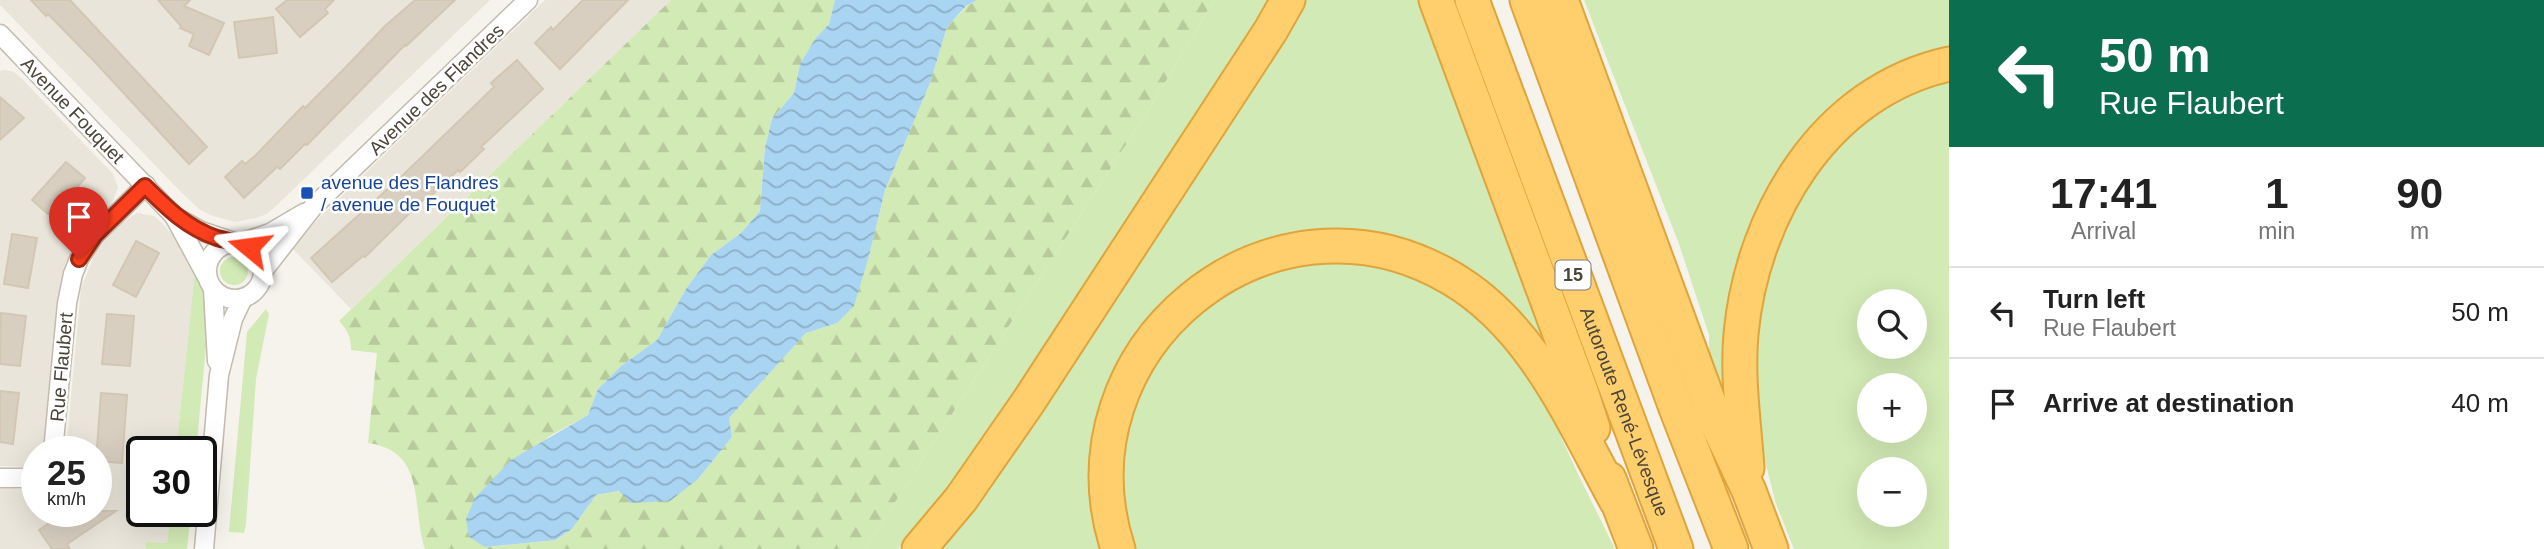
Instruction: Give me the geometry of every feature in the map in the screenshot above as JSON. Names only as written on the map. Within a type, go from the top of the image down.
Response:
[{"type":"highway","points":[[919,549],[961,499],[1029,401],[1288,0]]},
{"type":"highway","points":[[1436,0],[1581,391],[1616,500],[1636,549]]},
{"type":"highway","name":"Autoroute René-Lévesque","points":[[1472,0],[1676,549]]},
{"type":"highway","points":[[1527,0],[1667,384],[1731,549]]},
{"type":"highway","points":[[1561,0],[1715,419],[1749,491],[1771,549]]},
{"type":"highway","points":[[1749,491],[1740,373],[1741,336],[1751,271],[1774,210],[1807,159],[1850,113],[1899,80],[1949,64]]},
{"type":"highway","points":[[1118,549],[1107,501],[1107,460],[1114,419],[1124,389],[1140,356],[1173,314],[1213,283],[1257,261],[1307,248],[1358,248],[1411,259],[1453,279],[1481,299],[1520,338],[1546,375],[1616,500]]},
{"type":"street","name":"Avenue des Flandres","points":[[263,271],[313,207],[528,0]]},
{"type":"street","name":"Avenue Fouquet","points":[[2,41],[174,215],[201,231],[239,243]]},
{"type":"street","name":"Rue Flaubert","points":[[55,436],[72,274],[95,235],[145,186]]},
{"type":"street","name":"Avenue des Flandres","points":[[239,243],[270,233],[313,207]]},
{"type":"street","name":"Avenue Fouquet","points":[[174,215],[210,283],[219,375]]},
{"type":"street","points":[[239,243],[256,253],[261,260],[263,271],[256,289],[243,298],[223,297],[210,283],[207,264],[213,253],[224,245],[239,243]]},
{"type":"street","name":"Avenue Fouquet","points":[[204,549],[219,375],[233,318],[243,298]]},
{"type":"street","points":[[0,478],[21,478]]},
{"type":"shaded area","points":[[0,0],[490,0],[267,214],[235,222],[199,209],[0,5]]},
{"type":"shaded area","points":[[545,0],[671,0],[351,309],[292,248],[320,217]]},
{"type":"shaded area","points":[[0,71],[14,72],[23,80],[113,174],[118,187],[113,201],[79,238],[64,267],[57,298],[45,436],[21,436],[21,467],[0,466]]},
{"type":"shaded area","points":[[137,213],[154,216],[181,245],[195,270],[178,436],[126,436],[126,527],[169,527],[167,543],[146,542],[146,549],[0,549],[0,489],[21,489],[21,527],[112,527],[112,436],[67,436],[81,288],[95,254],[119,225]]},
{"type":"green space","points":[[671,0],[835,0],[829,24],[815,39],[800,64],[794,93],[772,119],[765,147],[760,211],[741,233],[711,255],[686,289],[657,340],[621,366],[598,389],[588,415],[548,437],[469,537],[486,547],[557,540],[572,529],[596,495],[698,479],[732,437],[729,418],[806,333],[837,323],[869,256],[885,190],[930,83],[947,27],[967,6],[977,0],[1214,0],[1154,101],[865,549],[425,549],[414,484],[409,470],[400,457],[387,448],[368,443],[377,353],[351,350],[348,334],[339,321]]},
{"type":"green space","points":[[1214,0],[1272,0],[999,416],[938,503],[898,549],[865,549],[1154,101]]},
{"type":"green space","points":[[1299,0],[1420,0],[1557,365],[1490,293],[1303,236],[1134,345],[1107,549],[937,549]]},
{"type":"green space","points":[[1584,0],[1949,0],[1949,53],[1800,148],[1731,410],[1709,367],[1709,335],[1679,244]]},
{"type":"green space","points":[[1949,81],[1949,549],[1794,549],[1776,504],[1757,430],[1755,335],[1771,257],[1804,188],[1840,143],[1886,106],[1916,90]]},
{"type":"green space","points":[[234,257],[244,261],[248,271],[244,281],[234,285],[224,281],[220,271],[224,261]]},
{"type":"green space","points":[[1329,258],[1376,263],[1421,277],[1487,321],[1543,397],[1615,549],[1132,549],[1119,490],[1134,400],[1155,358],[1181,327],[1243,281]]},
{"type":"green space","points":[[195,270],[206,298],[208,326],[197,436],[178,436]]},
{"type":"green space","points":[[266,309],[269,314],[256,379],[246,524],[244,533],[229,532],[247,332]]},
{"type":"green space","points":[[169,527],[189,527],[187,549],[146,549],[146,542],[167,543]]},
{"type":"water","points":[[835,0],[977,0],[966,6],[947,27],[930,83],[885,190],[854,306],[837,323],[806,333],[729,418],[732,437],[698,479],[670,501],[631,503],[619,491],[596,495],[572,529],[556,540],[485,547],[469,537],[466,519],[475,498],[511,460],[588,415],[598,389],[621,366],[657,340],[686,289],[711,255],[741,233],[760,211],[765,147],[772,119],[794,93],[800,64],[815,39],[829,24]]},
{"type":"building","points":[[31,0],[70,0],[207,147],[189,164],[96,63]]},
{"type":"building","points":[[158,0],[190,0],[184,6],[224,23],[209,55],[189,46],[194,34],[180,28]]},
{"type":"building","points":[[287,0],[334,0],[325,9],[328,13],[300,37],[276,9]]},
{"type":"building","points":[[415,0],[455,0],[405,45],[307,145],[280,169],[277,167],[244,198],[225,177],[242,161],[245,164],[255,156],[385,26]]},
{"type":"building","points":[[583,0],[628,0],[560,69],[535,43],[551,27],[553,30]]},
{"type":"building","points":[[273,17],[277,53],[239,58],[234,22]]},
{"type":"building","points":[[517,60],[543,89],[481,147],[484,149],[460,172],[458,170],[427,200],[425,198],[365,257],[332,282],[311,258],[402,176],[494,87],[491,83]]},
{"type":"building","points":[[0,97],[24,118],[0,140]]},
{"type":"building","points":[[66,162],[85,178],[53,214],[48,214],[32,200]]},
{"type":"building","points":[[12,234],[37,238],[28,288],[4,284]]},
{"type":"building","points":[[136,241],[159,253],[136,297],[113,285]]},
{"type":"building","points":[[1,313],[26,316],[20,366],[0,364]]},
{"type":"building","points":[[107,314],[134,316],[130,366],[102,364]]},
{"type":"building","points":[[0,391],[19,393],[13,444],[0,442]]},
{"type":"building","points":[[101,393],[127,395],[122,463],[112,462],[112,436],[98,436]]},
{"type":"building","points":[[43,527],[92,527],[67,544],[70,549],[52,549],[39,530]]},
{"type":"place","name":"avenue des Flandres / avenue de Fouquet","points":[[307,193]]},
{"type":"route","points":[[79,259],[95,235],[145,186],[174,215],[196,229],[249,247]]}]
